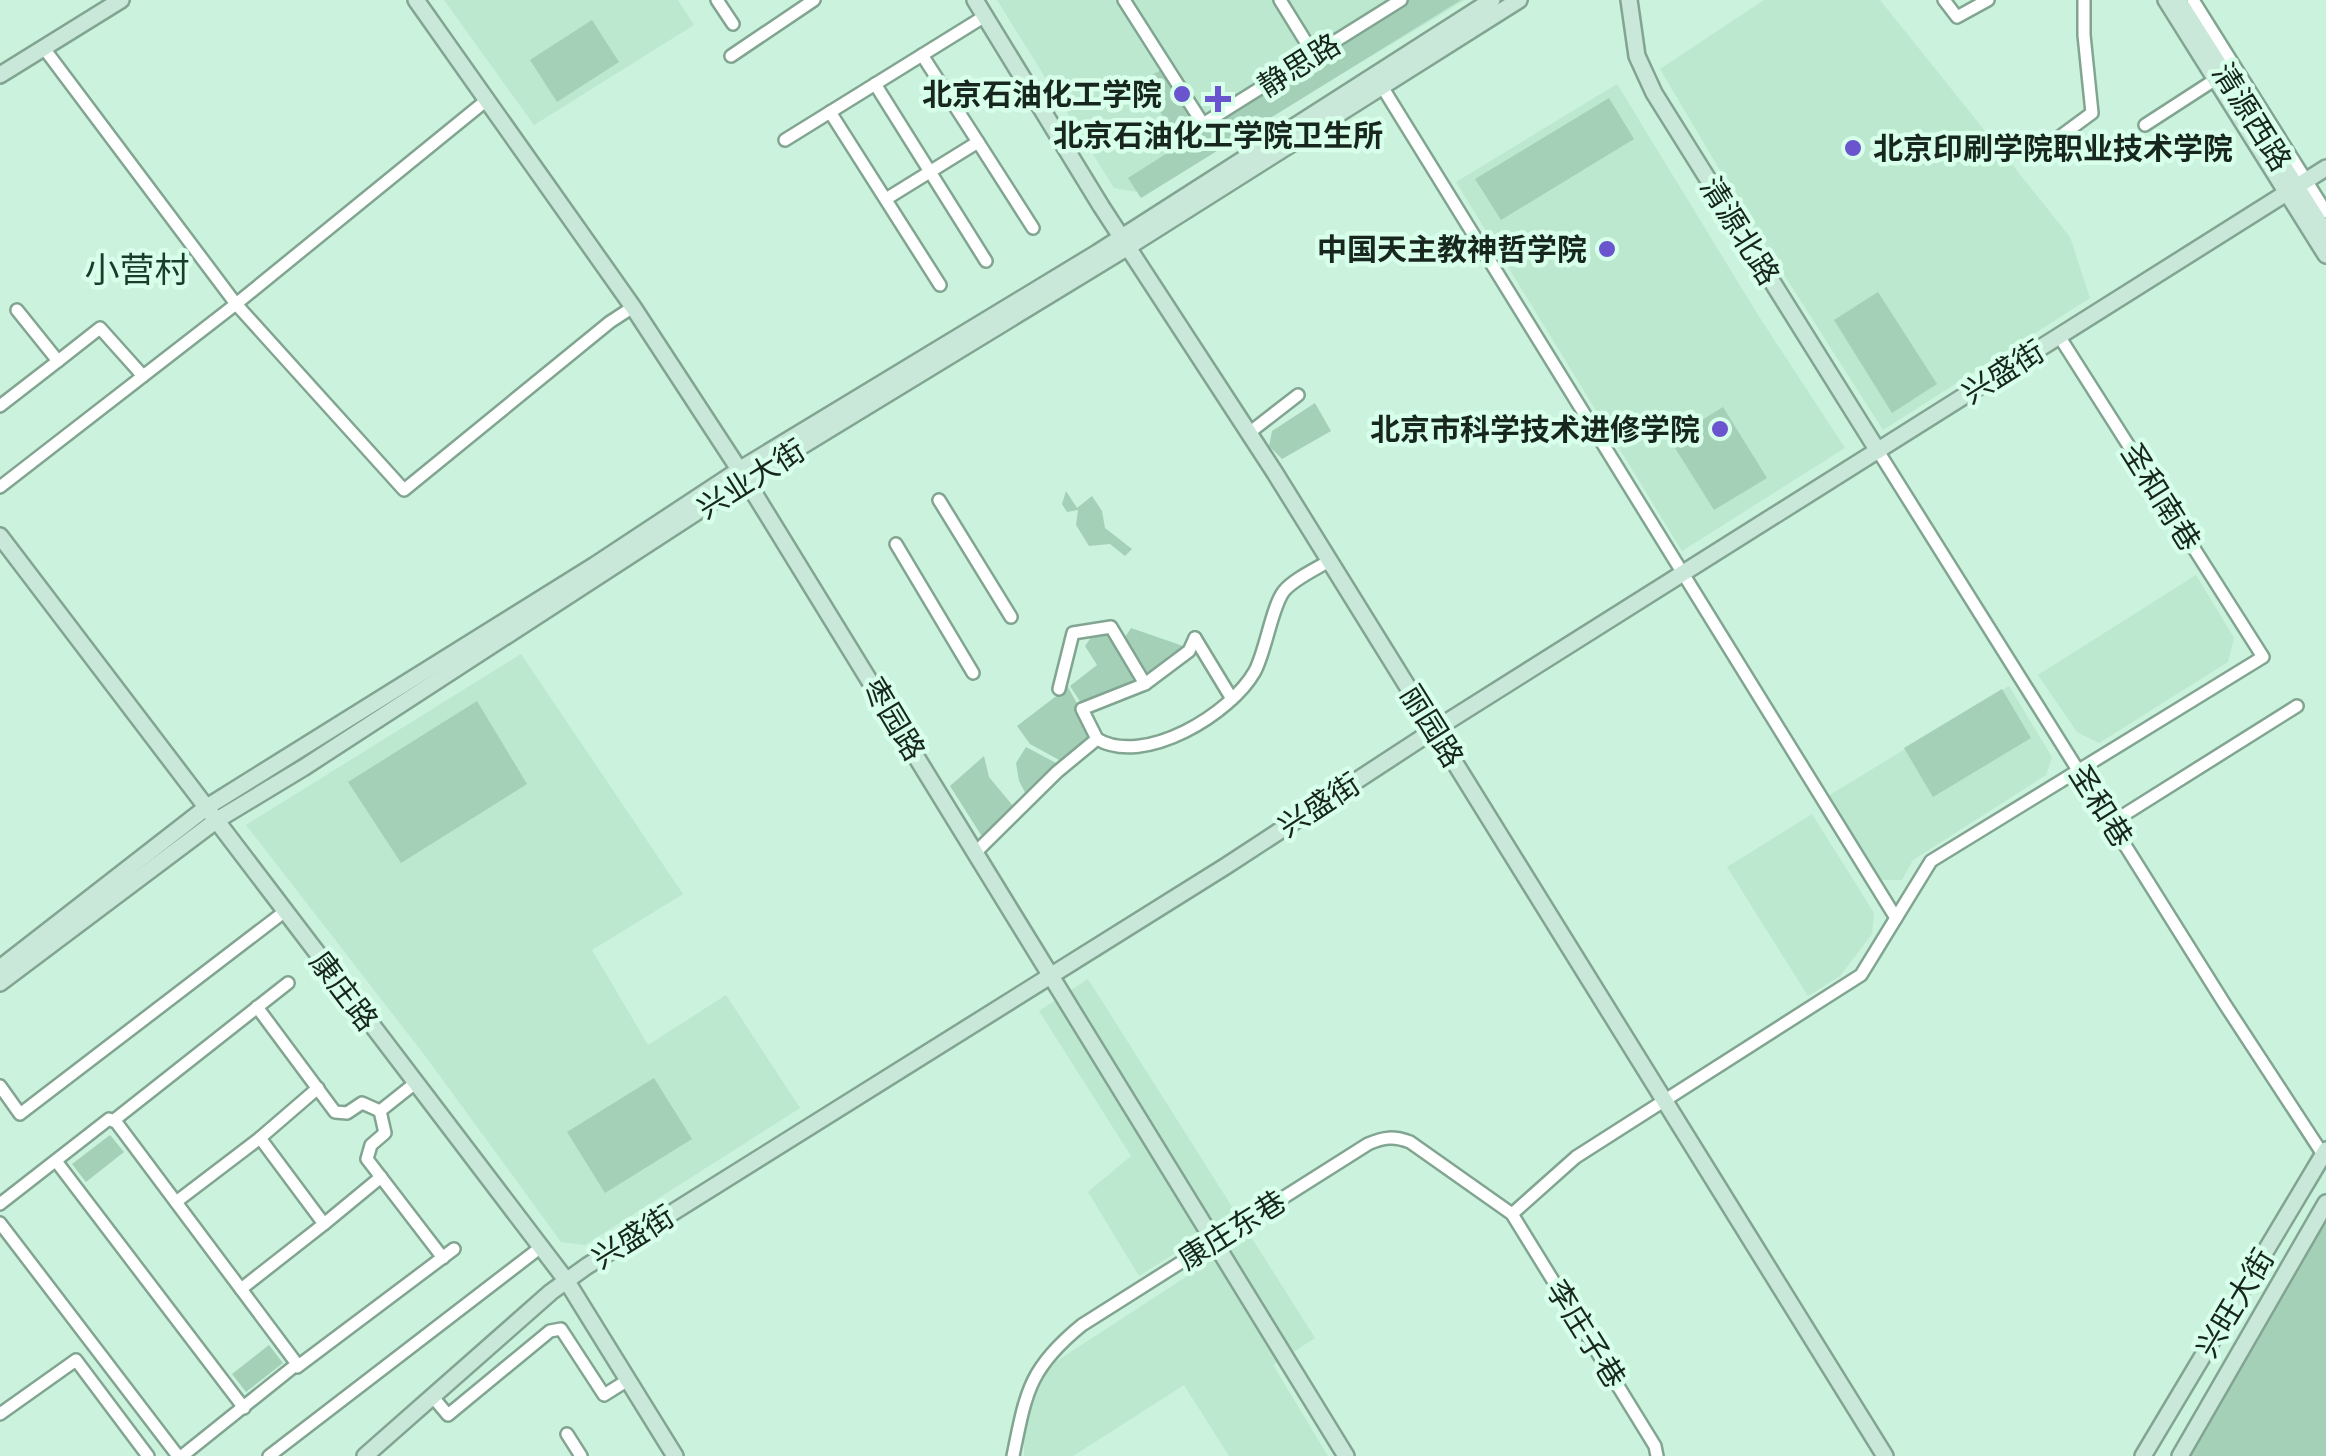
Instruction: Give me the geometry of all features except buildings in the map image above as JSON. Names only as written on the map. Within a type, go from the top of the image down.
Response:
[{"type":"street","points":[[0,75],[121,0]]},
{"type":"street","name":"枣园路","points":[[416,0],[633,307],[743,475],[1346,1456]]},
{"type":"street","points":[[717,0],[733,24]]},
{"type":"street","points":[[732,56],[814,0]]},
{"type":"street","name":"丽园路","points":[[975,0],[1329,560],[1885,1456]]},
{"type":"street","name":"静思路","points":[[1124,0],[1203,124],[1402,0]]},
{"type":"street","points":[[1280,0],[1314,55]]},
{"type":"street","name":"兴业大街","points":[[1125,242],[1492,0]]},
{"type":"street","name":"兴业大街","points":[[0,968],[212,814],[595,565],[1519,0]]},
{"type":"street","name":"清源北路","points":[[1629,0],[1637,56],[1654,93],[1878,450]]},
{"type":"street","points":[[1944,0],[1958,17],[1988,0]]},
{"type":"street","points":[[2036,155],[2092,113],[2084,0]]},
{"type":"street","name":"清源西路","points":[[2166,0],[2216,79],[2296,186],[2326,212]]},
{"type":"street","name":"清源西路","points":[[2178,0],[2326,234]]},
{"type":"street","name":"清源西路","points":[[2193,0],[2296,186],[2326,255]]},
{"type":"street","points":[[785,140],[985,16]]},
{"type":"street","points":[[43,48],[236,304],[404,490],[633,307]]},
{"type":"street","points":[[922,54],[1033,228]]},
{"type":"street","points":[[2145,125],[2216,79]]},
{"type":"street","points":[[874,84],[986,261]]},
{"type":"street","points":[[1381,85],[1896,918]]},
{"type":"street","points":[[0,486],[236,304],[488,99]]},
{"type":"street","points":[[830,112],[940,285]]},
{"type":"street","points":[[886,199],[978,142]]},
{"type":"street","name":"兴盛街","points":[[364,1456],[566,1280],[2326,168]]},
{"type":"street","points":[[17,310],[58,361]]},
{"type":"street","points":[[0,406],[100,328],[143,376]]},
{"type":"street","name":"圣和南巷","points":[[2059,336],[2263,657],[2078,769]]},
{"type":"street","points":[[1249,433],[1298,395]]},
{"type":"street","name":"圣和巷","points":[[1878,450],[2325,1155]]},
{"type":"street","points":[[939,500],[1011,616]]},
{"type":"street","name":"康庄路","points":[[0,536],[566,1280],[675,1456]]},
{"type":"street","points":[[896,544],[973,672]]},
{"type":"street","points":[[1232,699],[1195,638],[1190,651],[1146,684],[1082,709],[1097,739],[1108,746],[1168,740],[1204,722],[1232,699],[1254,674],[1284,591],[1329,560]]},
{"type":"street","points":[[1059,689],[1073,633],[1111,627],[1146,684]]},
{"type":"street","points":[[2111,823],[2297,706]]},
{"type":"street","points":[[976,852],[1057,772],[1097,739]]},
{"type":"street","points":[[1512,1214],[1576,1157],[1861,975],[1931,861],[2078,769]]},
{"type":"street","name":"兴业大街","points":[[0,983],[212,814]]},
{"type":"street","points":[[0,1086],[20,1114],[284,912]]},
{"type":"street","points":[[0,1204],[288,983]]},
{"type":"street","points":[[257,1008],[335,1112],[347,1113],[362,1103],[380,1111]]},
{"type":"street","points":[[380,1111],[414,1084]]},
{"type":"street","points":[[176,1202],[318,1088]]},
{"type":"street","points":[[380,1111],[385,1134],[371,1145],[367,1159],[442,1258]]},
{"type":"street","points":[[112,1121],[297,1367]]},
{"type":"street","name":"康庄东巷","points":[[1013,1456],[1029,1389],[1053,1348],[1213,1241],[1383,1137],[1397,1136],[1410,1142],[1512,1214]]},
{"type":"street","points":[[260,1138],[324,1224]]},
{"type":"street","name":"兴旺大街","points":[[2144,1456],[2325,1155]]},
{"type":"street","points":[[56,1161],[244,1408]]},
{"type":"street","points":[[241,1288],[382,1177]]},
{"type":"street","name":"兴旺大街","points":[[2180,1456],[2326,1204]]},
{"type":"street","name":"李庄子巷","points":[[1512,1214],[1655,1446],[1656,1456]]},
{"type":"street","points":[[0,1223],[180,1456],[454,1249]]},
{"type":"street","points":[[269,1456],[541,1248]]},
{"type":"street","points":[[432,1396],[448,1414],[550,1331],[561,1329],[604,1395],[628,1380]]},
{"type":"street","points":[[0,1414],[76,1360],[146,1455]]},
{"type":"street","points":[[567,1434],[580,1456]]},
{"type":"shaded area","points":[[444,0],[678,0],[694,25],[534,125]]},
{"type":"shaded area","name":"北京石油化工学院","points":[[997,0],[1465,0],[1143,193],[1114,188]]},
{"type":"shaded area","points":[[1408,0],[1461,0],[1141,198],[1128,178]]},
{"type":"shaded area","name":"北京印刷学院职业技术学院","points":[[1764,0],[1880,0],[2070,237],[2090,298],[1883,430],[1753,226],[1660,69]]},
{"type":"shaded area","points":[[592,20],[619,62],[557,102],[530,60]]},
{"type":"shaded area","points":[[1163,69],[1195,122],[1176,139],[1142,80]]},
{"type":"shaded area","name":"中国天主教神哲学院","points":[[1617,84],[1758,315],[1845,448],[1682,551],[1456,182]]},
{"type":"shaded area","points":[[1609,98],[1634,139],[1501,220],[1475,179]]},
{"type":"shaded area","points":[[1878,292],[1937,384],[1892,413],[1834,320]]},
{"type":"shaded area","points":[[1315,403],[1331,431],[1282,459],[1269,446],[1272,431]]},
{"type":"shaded area","points":[[1723,407],[1767,478],[1714,510],[1670,440]]},
{"type":"shaded area","points":[[1066,491],[1077,508],[1092,496],[1102,511],[1105,528],[1132,549],[1125,556],[1110,544],[1089,546],[1076,525],[1078,510],[1067,512],[1062,504]]},
{"type":"shaded area","points":[[2196,575],[2234,638],[2228,662],[2099,743],[2077,732],[2038,675]]},
{"type":"shaded area","points":[[1131,628],[1186,647],[1148,680],[1123,640]]},
{"type":"shaded area","points":[[1109,634],[1141,683],[1083,706],[1070,686],[1097,665],[1085,646],[1092,636]]},
{"type":"shaded area","points":[[521,654],[683,894],[592,950],[648,1045],[726,995],[800,1108],[585,1245],[561,1242],[426,1057],[246,825]]},
{"type":"shaded area","points":[[2009,686],[2052,757],[2046,775],[1913,860],[1902,880],[1879,880],[1828,796]]},
{"type":"shaded area","points":[[1068,687],[1079,707],[1074,710],[1090,738],[1061,761],[1030,744],[1017,726]]},
{"type":"shaded area","points":[[2002,689],[2031,738],[1933,797],[1904,748]]},
{"type":"shaded area","points":[[477,701],[527,784],[401,863],[348,782]]},
{"type":"shaded area","points":[[1026,747],[1058,764],[1027,796],[1016,763]]},
{"type":"shaded area","points":[[984,756],[989,777],[1013,806],[983,838],[950,786]]},
{"type":"shaded area","points":[[1812,814],[1874,913],[1872,934],[1840,976],[1808,996],[1727,867]]},
{"type":"shaded area","points":[[1088,979],[1315,1338],[1273,1365],[1328,1456],[1229,1456],[1184,1385],[1073,1456],[1024,1456],[1024,1402],[1034,1376],[1201,1267],[1182,1238],[1177,1252],[1139,1276],[1088,1192],[1131,1156],[1039,1011]]},
{"type":"shaded area","points":[[654,1078],[692,1139],[605,1193],[567,1132]]},
{"type":"shaded area","points":[[110,1135],[124,1152],[86,1182],[72,1164]]},
{"type":"shaded area","points":[[2326,1222],[2326,1456],[2190,1456]]},
{"type":"shaded area","points":[[269,1345],[283,1363],[246,1392],[232,1374]]},
{"type":"place","name":"北京石油化工学院","points":[[1182,94]]},
{"type":"place","name":"北京石油化工学院卫生所","points":[[1218,99]]},
{"type":"place","name":"北京印刷学院职业技术学院","points":[[1853,148]]},
{"type":"place","name":"中国天主教神哲学院","points":[[1607,249]]},
{"type":"place","name":"北京市科学技术进修学院","points":[[1720,429]]},
{"type":"district","name":"小营村","points":[[137,270]]}]
